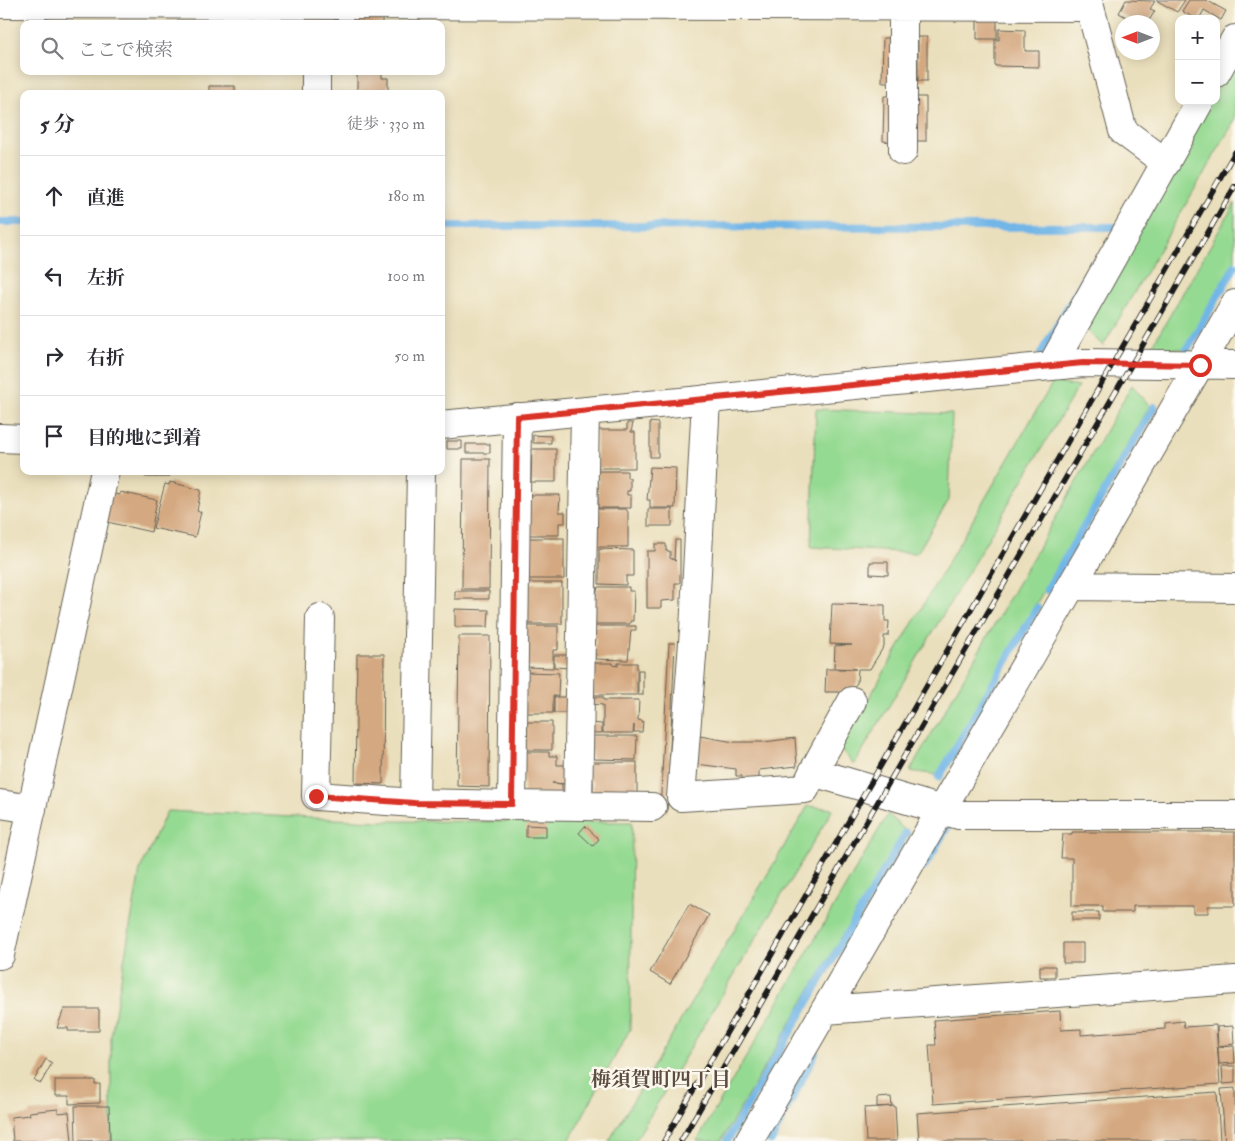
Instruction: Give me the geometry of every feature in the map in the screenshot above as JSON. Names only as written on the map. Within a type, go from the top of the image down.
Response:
[{"type":"street","points":[[0,4],[317,10],[903,7],[1088,3],[1123,131],[1166,162]]},
{"type":"street","points":[[903,7],[903,151]]},
{"type":"street","points":[[1220,65],[1235,39]]},
{"type":"street","points":[[316,75],[316,90]]},
{"type":"street","points":[[1052,365],[1198,105]]},
{"type":"street","points":[[749,1141],[1235,304]]},
{"type":"street","points":[[445,424],[1052,365],[1083,363],[1235,365]]},
{"type":"street","points":[[706,399],[694,630],[681,797],[805,789],[852,701]]},
{"type":"street","points":[[578,806],[585,411]]},
{"type":"street","points":[[512,804],[517,417]]},
{"type":"street","points":[[0,438],[20,438]]},
{"type":"street","points":[[0,955],[104,475]]},
{"type":"street","points":[[414,803],[421,475]]},
{"type":"street","points":[[1072,586],[1235,588]]},
{"type":"street","points":[[320,618],[316,796],[414,803],[652,807]]},
{"type":"street","points":[[814,772],[960,815],[1235,815]]},
{"type":"street","points":[[0,804],[32,809]]},
{"type":"street","points":[[825,1010],[1235,980]]},
{"type":"green space","points":[[1235,58],[1235,120],[1103,346],[1082,324],[1176,161],[1183,165],[1194,147],[1187,142],[1208,105],[1220,105],[1220,84]]},
{"type":"green space","points":[[1235,203],[1235,261],[1184,349],[1151,348]]},
{"type":"green space","points":[[1053,382],[1078,387],[854,765],[840,748]]},
{"type":"green space","points":[[1132,385],[1150,406],[938,775],[910,771]]},
{"type":"green space","points":[[816,409],[952,414],[949,500],[917,553],[811,547]]},
{"type":"green space","points":[[808,806],[833,809],[635,1141],[609,1141]]},
{"type":"green space","points":[[167,811],[377,821],[632,822],[630,1029],[569,1141],[111,1141],[111,1036],[140,870]]},
{"type":"green space","points":[[888,814],[905,830],[721,1141],[697,1141]]},
{"type":"building","points":[[1126,0],[1155,1],[1150,9],[1155,11],[1152,15],[1123,15],[1119,13]]},
{"type":"building","points":[[1156,0],[1185,0],[1177,12]]},
{"type":"building","points":[[1189,0],[1206,0],[1226,11],[1221,20],[1220,15],[1212,15],[1204,10],[1201,15],[1189,15],[1182,11]]},
{"type":"building","points":[[352,18],[382,18],[382,20],[352,20]]},
{"type":"building","points":[[977,19],[997,19],[997,39],[977,39]]},
{"type":"building","points":[[999,29],[1025,30],[1025,51],[1039,51],[1039,67],[995,66],[995,40],[999,40]]},
{"type":"building","points":[[918,37],[927,37],[927,81],[918,81]]},
{"type":"building","points":[[883,38],[892,38],[892,82],[882,82]]},
{"type":"building","points":[[357,75],[382,75],[382,78],[388,78],[388,90],[357,90]]},
{"type":"building","points":[[209,86],[235,86],[235,90],[209,90]]},
{"type":"building","points":[[884,96],[893,96],[893,142],[883,141]]},
{"type":"building","points":[[917,97],[926,97],[926,141],[916,141]]},
{"type":"building","points":[[650,422],[658,423],[658,457],[650,457]]},
{"type":"building","points":[[627,423],[633,423],[631,432],[635,432],[635,468],[597,468],[597,430],[627,430]]},
{"type":"building","points":[[533,435],[551,436],[551,443],[533,443]]},
{"type":"building","points":[[447,441],[462,441],[462,449],[447,449]]},
{"type":"building","points":[[466,444],[490,444],[490,453],[466,453]]},
{"type":"building","points":[[532,449],[556,449],[556,482],[531,482]]},
{"type":"building","points":[[463,459],[490,459],[489,589],[462,589]]},
{"type":"building","points":[[650,467],[676,468],[675,508],[650,508],[650,500],[647,500]]},
{"type":"building","points":[[598,471],[627,471],[627,478],[630,478],[630,491],[627,491],[627,495],[631,495],[631,508],[598,508]]},
{"type":"building","points":[[145,475],[169,475],[169,477],[145,477]]},
{"type":"building","points":[[170,482],[201,490],[197,511],[201,512],[195,537],[153,528],[165,484],[169,485]]},
{"type":"building","points":[[120,492],[157,500],[151,532],[103,521],[110,493],[120,495]]},
{"type":"building","points":[[527,495],[560,495],[559,512],[565,512],[565,523],[559,523],[559,535],[527,535]]},
{"type":"building","points":[[596,509],[626,509],[628,512],[628,547],[595,547]]},
{"type":"building","points":[[648,509],[672,509],[672,526],[648,526]]},
{"type":"building","points":[[527,538],[564,538],[564,579],[526,579]]},
{"type":"building","points":[[675,540],[680,540],[680,583],[675,583],[675,600],[661,601],[661,608],[647,608],[647,551],[655,551],[655,544],[666,544],[666,551],[670,551],[670,558],[674,560]]},
{"type":"building","points":[[599,549],[633,550],[633,576],[626,576],[626,585],[599,584]]},
{"type":"building","points":[[870,562],[888,562],[888,575],[870,574]]},
{"type":"building","points":[[526,583],[562,583],[562,624],[526,624]]},
{"type":"building","points":[[598,587],[629,587],[629,591],[634,591],[633,621],[630,621],[630,624],[592,624],[592,599],[595,599]]},
{"type":"building","points":[[455,591],[489,591],[489,599],[455,599]]},
{"type":"building","points":[[832,604],[885,605],[885,621],[889,621],[888,636],[884,636],[884,646],[870,669],[858,669],[857,683],[849,692],[825,692],[826,669],[856,669],[834,668],[835,646],[852,645],[830,644]]},
{"type":"building","points":[[455,609],[489,610],[488,627],[455,627]]},
{"type":"building","points":[[525,626],[558,626],[558,650],[553,650],[553,668],[525,667]]},
{"type":"building","points":[[591,626],[636,626],[636,630],[631,630],[628,660],[596,659],[596,654],[594,654],[596,638],[591,638]]},
{"type":"building","points":[[459,636],[490,636],[489,787],[457,786]]},
{"type":"building","points":[[669,643],[675,643],[667,812],[660,811]]},
{"type":"building","points":[[357,654],[384,654],[383,784],[355,783]]},
{"type":"building","points":[[554,655],[569,655],[569,668],[554,667]]},
{"type":"building","points":[[594,663],[613,663],[613,665],[618,666],[618,663],[637,663],[637,695],[593,695]]},
{"type":"building","points":[[638,670],[643,670],[643,695],[638,695]]},
{"type":"building","points":[[525,672],[559,673],[558,696],[553,696],[553,713],[524,713]]},
{"type":"building","points":[[554,697],[568,697],[568,713],[554,713]]},
{"type":"building","points":[[592,697],[603,697],[603,700],[639,700],[638,720],[643,721],[642,732],[634,732],[634,725],[633,733],[603,733],[603,705],[592,704]]},
{"type":"building","points":[[525,722],[552,722],[552,750],[524,750]]},
{"type":"building","points":[[589,723],[602,724],[602,733],[588,733]]},
{"type":"building","points":[[588,736],[637,736],[636,760],[592,759]]},
{"type":"building","points":[[700,736],[734,742],[764,742],[795,738],[797,766],[759,770],[759,779],[742,779],[742,776],[736,776],[736,769],[696,764]]},
{"type":"building","points":[[523,752],[549,752],[549,756],[557,756],[557,765],[568,765],[568,784],[552,783],[562,784],[562,794],[524,794]]},
{"type":"building","points":[[588,762],[637,762],[637,795],[593,794],[593,781],[588,781]]},
{"type":"building","points":[[526,825],[546,826],[546,837],[526,837]]},
{"type":"building","points":[[585,826],[599,839],[593,846],[579,833]]},
{"type":"building","points":[[1072,832],[1235,832],[1235,906],[1208,906],[1208,913],[1193,913],[1193,906],[1133,906],[1133,912],[1103,912],[1103,906],[1072,906],[1072,858],[1061,858],[1063,834],[1072,834]]},
{"type":"building","points":[[689,904],[709,915],[670,984],[650,972]]},
{"type":"building","points":[[1072,912],[1099,912],[1099,920],[1072,920]]},
{"type":"building","points":[[1063,943],[1083,943],[1083,963],[1063,963]]},
{"type":"building","points":[[1040,966],[1055,966],[1055,977],[1040,977]]},
{"type":"building","points":[[64,1009],[99,1009],[99,1031],[68,1031],[68,1028],[57,1028]]},
{"type":"building","points":[[1060,1011],[1061,1030],[1081,1029],[1081,1035],[1165,1029],[1165,1023],[1183,1021],[1184,1027],[1216,1025],[1220,1084],[933,1104],[929,1045],[936,1045],[934,1020]]},
{"type":"building","points":[[1233,1026],[1234,1044],[1218,1046],[1217,1027]]},
{"type":"building","points":[[1234,1046],[1235,1063],[1219,1064],[1218,1047]]},
{"type":"building","points":[[46,1059],[52,1063],[41,1083],[34,1080]]},
{"type":"building","points":[[1222,1066],[1235,1066],[1235,1083],[1223,1084]]},
{"type":"building","points":[[55,1080],[95,1080],[95,1084],[100,1084],[100,1103],[69,1104],[69,1096],[55,1096]]},
{"type":"building","points":[[1235,1088],[1235,1141],[1225,1141],[1221,1089]]},
{"type":"building","points":[[1217,1092],[1220,1141],[919,1141],[917,1113]]},
{"type":"building","points":[[891,1097],[892,1106],[877,1107],[877,1098]]},
{"type":"building","points":[[75,1106],[109,1106],[110,1140],[76,1141]]},
{"type":"building","points":[[895,1106],[897,1141],[866,1141],[864,1108]]},
{"type":"building","points":[[58,1109],[58,1113],[69,1112],[72,1141],[13,1141],[11,1117],[30,1115],[29,1112]]},
{"type":"waterway","points":[[0,222],[20,222]]},
{"type":"waterway","points":[[445,226],[1115,227]]},
{"type":"waterway","points":[[1041,353],[1093,264]]},
{"type":"waterway","points":[[1187,349],[1235,266]]},
{"type":"waterway","points":[[1047,590],[1154,407]]},
{"type":"waterway","points":[[939,777],[1037,608]]},
{"type":"waterway","points":[[924,867],[949,824]]},
{"type":"waterway","points":[[727,1141],[906,833]]},
{"type":"waterway","points":[[771,1141],[815,1053]]},
{"type":"railway","points":[[664,1141],[1235,152]]},
{"type":"railway","points":[[681,1141],[1235,186]]},
{"type":"district","name":"梅須賀町四丁目","points":[[661,1079]]},
{"type":"route","points":[[316,796],[414,803],[512,804],[517,417],[1052,365],[1083,363],[1200,365]]}]
